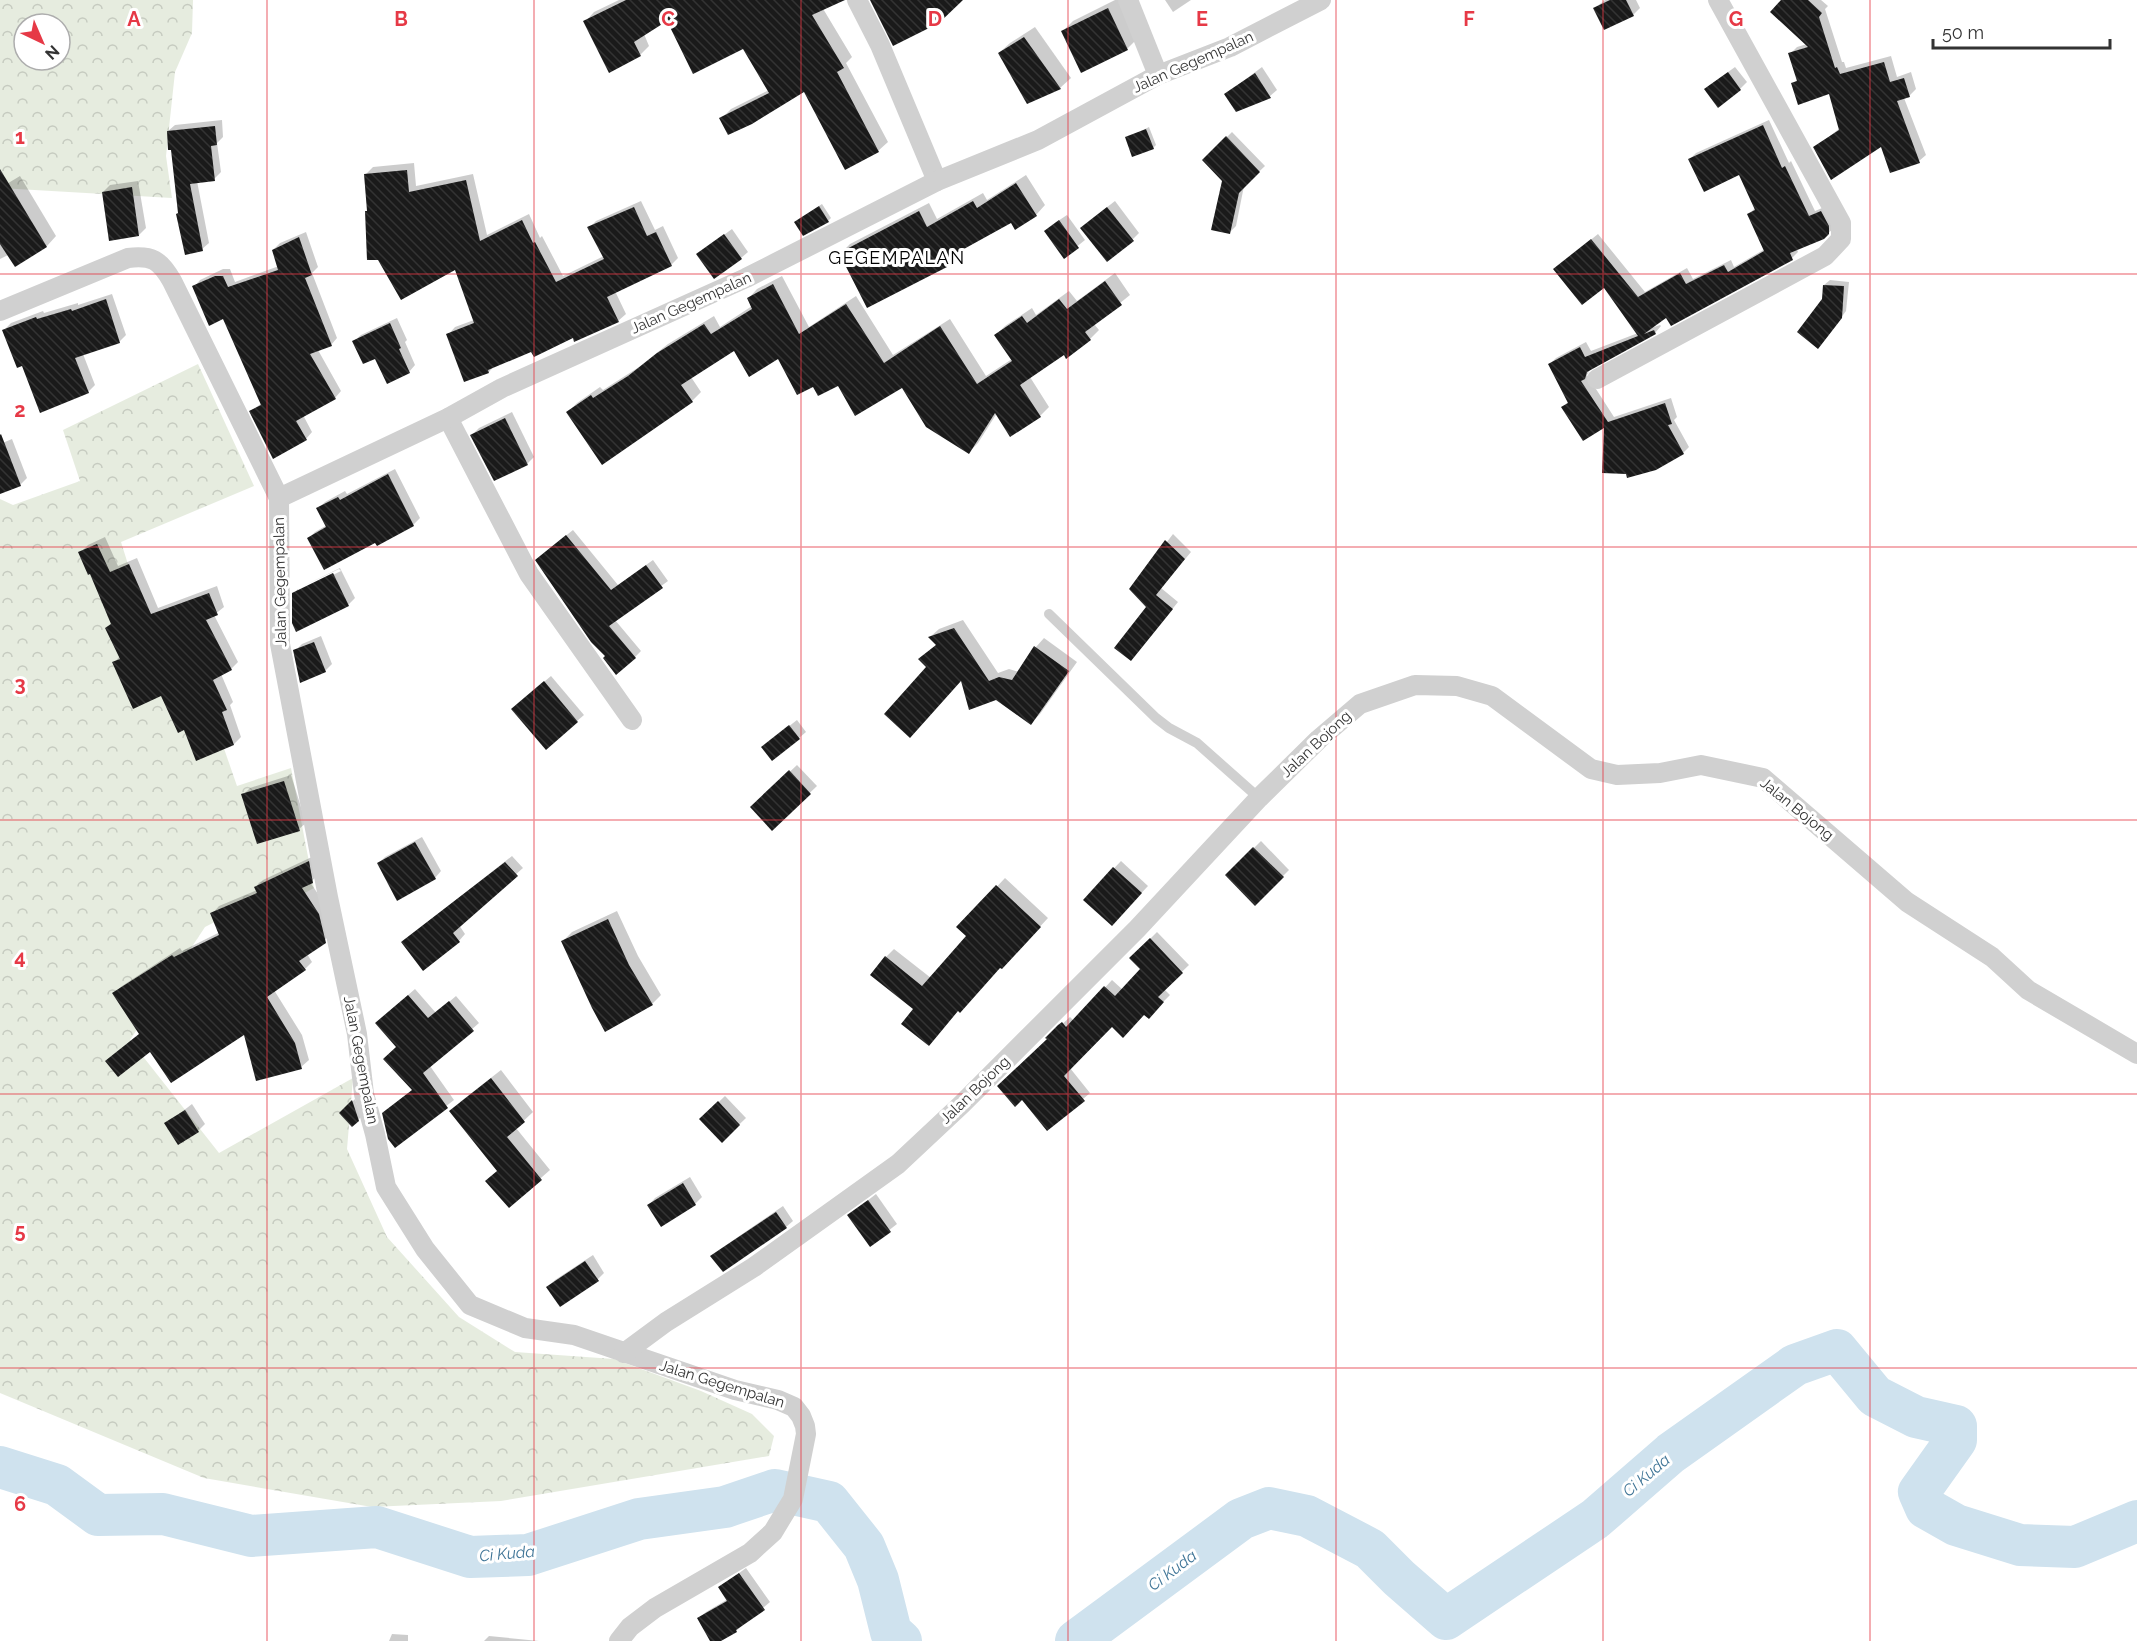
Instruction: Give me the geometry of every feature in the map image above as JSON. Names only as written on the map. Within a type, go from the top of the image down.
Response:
[{"type":"street","points":[[857,0],[880,45],[937,181]]},
{"type":"street","points":[[1128,0],[1158,75]]},
{"type":"street","name":"Jalan Gegempalan","points":[[619,1641],[630,1627],[655,1608],[750,1553],[773,1532],[793,1499],[806,1434],[801,1416],[794,1407],[778,1400],[735,1390],[574,1335],[525,1328],[470,1305],[425,1249],[386,1186],[364,1094],[357,1034],[328,897],[280,644],[279,498],[448,418],[502,388],[746,278],[937,181],[1038,140],[1158,75],[1230,47],[1321,0]]},
{"type":"street","points":[[1597,379],[1825,256],[1841,239],[1842,223],[1718,0]]},
{"type":"street","points":[[0,311],[128,258],[144,256],[154,260],[164,267],[172,281],[279,498]]},
{"type":"street","points":[[448,418],[529,574],[632,720]]},
{"type":"street","name":"Jalan Bojong","points":[[624,1353],[666,1322],[754,1267],[898,1164],[961,1105],[1129,937],[1259,798],[1319,739],[1360,704],[1415,685],[1457,686],[1492,696],[1591,769],[1617,775],[1660,773],[1701,765],[1762,778],[1907,902],[1992,957],[2028,990],[2137,1054]]},
{"type":"lane","points":[[1049,614],[1156,718],[1197,743],[1259,798]]},
{"type":"green space","points":[[0,0],[193,0],[192,33],[175,72],[166,156],[172,198],[0,188]]},
{"type":"green space","points":[[198,364],[254,486],[121,542],[153,644],[211,711],[237,786],[291,768],[314,888],[252,921],[244,907],[205,927],[130,1040],[219,1153],[353,1078],[347,1149],[387,1237],[459,1317],[515,1352],[614,1359],[701,1391],[752,1414],[774,1436],[769,1456],[501,1501],[372,1507],[204,1478],[0,1393],[0,499],[13,505],[80,481],[63,430]]},
{"type":"building","points":[[626,0],[845,0],[812,15],[844,68],[837,72],[879,152],[845,170],[804,92],[752,124],[728,135],[719,118],[769,93],[743,49],[693,74],[667,21],[634,42],[641,56],[609,73],[583,21]]},
{"type":"building","points":[[870,0],[963,0],[939,23],[893,46]]},
{"type":"building","points":[[1610,0],[1626,0],[1634,16],[1604,30],[1593,8]]},
{"type":"building","points":[[1781,0],[1808,0],[1822,13],[1819,17],[1835,68],[1837,67],[1840,74],[1884,62],[1890,82],[1904,78],[1910,97],[1897,101],[1920,163],[1890,173],[1881,147],[1831,180],[1813,147],[1839,130],[1829,94],[1798,105],[1791,83],[1797,81],[1788,53],[1808,47],[1770,12]]},
{"type":"building","points":[[1108,8],[1128,50],[1081,73],[1061,31]]},
{"type":"building","points":[[1024,37],[1061,89],[1027,104],[998,53]]},
{"type":"building","points":[[1728,72],[1741,90],[1718,108],[1704,89]]},
{"type":"building","points":[[1255,73],[1271,98],[1236,112],[1224,94]]},
{"type":"building","points":[[1763,125],[1782,168],[1785,166],[1809,216],[1821,211],[1829,226],[1829,234],[1824,239],[1790,253],[1793,260],[1671,326],[1666,318],[1644,334],[1654,330],[1656,334],[1587,372],[1585,379],[1581,381],[1608,422],[1665,403],[1672,424],[1668,425],[1684,454],[1656,470],[1627,478],[1626,474],[1602,473],[1604,428],[1583,441],[1561,407],[1568,403],[1548,364],[1580,347],[1585,357],[1638,336],[1604,288],[1582,305],[1553,269],[1591,239],[1638,297],[1680,273],[1686,284],[1724,265],[1728,272],[1764,251],[1747,214],[1755,210],[1739,175],[1704,192],[1688,159]]},
{"type":"building","points":[[215,126],[217,145],[211,146],[215,181],[190,184],[203,251],[185,255],[176,214],[178,213],[167,131]]},
{"type":"building","points":[[1146,129],[1154,149],[1132,157],[1125,137]]},
{"type":"building","points":[[1226,136],[1260,172],[1239,193],[1230,234],[1211,230],[1222,181],[1202,160]]},
{"type":"building","points":[[0,169],[47,247],[15,267],[0,244]]},
{"type":"building","points":[[407,170],[409,192],[466,180],[480,241],[522,220],[556,282],[604,259],[587,227],[634,207],[647,236],[656,232],[672,266],[607,297],[619,322],[574,342],[573,338],[534,357],[531,352],[488,370],[489,373],[464,382],[446,334],[474,323],[455,270],[401,300],[378,260],[367,260],[364,174]]},
{"type":"building","points":[[1016,183],[1037,216],[1015,230],[1011,223],[944,260],[947,267],[867,308],[839,253],[919,211],[927,227],[973,201],[977,208]]},
{"type":"building","points":[[132,187],[139,236],[109,241],[102,192]]},
{"type":"building","points":[[819,206],[829,222],[803,236],[794,222]]},
{"type":"building","points":[[1107,207],[1134,241],[1107,262],[1080,228]]},
{"type":"building","points":[[1059,220],[1079,248],[1064,259],[1044,231]]},
{"type":"building","points":[[724,234],[742,259],[714,279],[696,254]]},
{"type":"building","points":[[299,237],[312,275],[305,278],[332,346],[310,354],[336,399],[296,421],[307,440],[273,459],[249,411],[261,405],[223,319],[209,326],[192,286],[215,276],[223,276],[228,287],[278,270],[272,250]]},
{"type":"building","points":[[1105,281],[1122,305],[1085,332],[1091,340],[1066,359],[1064,355],[1020,385],[1041,417],[1010,437],[995,413],[969,454],[926,427],[902,388],[855,416],[838,386],[818,396],[813,387],[797,395],[778,359],[749,377],[734,351],[681,385],[693,402],[602,465],[566,412],[591,395],[593,398],[628,376],[657,353],[704,324],[711,334],[752,309],[747,298],[773,284],[799,334],[846,304],[884,363],[940,326],[977,384],[1012,361],[994,335],[1022,316],[1027,323],[1059,299],[1067,309]]},
{"type":"building","points":[[1823,285],[1844,286],[1842,318],[1818,349],[1797,332],[1822,299]]},
{"type":"building","points":[[106,299],[120,343],[75,358],[89,393],[40,413],[22,366],[17,368],[2,330],[36,317],[37,319],[71,309],[72,311]]},
{"type":"building","points":[[390,323],[410,373],[387,384],[375,359],[363,364],[352,341]]},
{"type":"building","points":[[505,418],[528,465],[494,481],[470,435]]},
{"type":"building","points":[[0,435],[21,486],[0,494]]},
{"type":"building","points":[[388,474],[414,526],[377,546],[375,543],[324,570],[307,538],[326,527],[316,508],[338,497],[340,500]]},
{"type":"building","points":[[566,535],[611,590],[646,565],[663,588],[609,626],[636,658],[616,675],[603,658],[605,656],[591,642],[535,560]]},
{"type":"building","points":[[1165,540],[1185,559],[1156,595],[1173,609],[1131,661],[1114,648],[1146,607],[1129,589]]},
{"type":"building","points":[[97,544],[110,572],[129,564],[151,614],[209,593],[218,615],[206,620],[232,670],[213,680],[227,710],[222,712],[234,745],[196,761],[184,730],[178,733],[161,696],[133,709],[112,662],[120,659],[105,628],[111,624],[78,552]]},
{"type":"building","points":[[333,573],[349,606],[296,632],[292,623],[292,593]]},
{"type":"building","points":[[954,628],[989,681],[999,677],[1012,680],[1034,646],[1069,671],[1031,725],[996,700],[969,710],[961,681],[910,738],[884,714],[926,667],[918,659],[936,645],[928,637]]},
{"type":"building","points":[[314,642],[326,672],[300,683],[293,650]]},
{"type":"building","points":[[544,681],[578,722],[546,750],[511,709]]},
{"type":"building","points":[[789,725],[800,739],[772,761],[761,747]]},
{"type":"building","points":[[789,770],[811,794],[772,831],[750,807]]},
{"type":"building","points":[[284,781],[300,831],[257,844],[241,794]]},
{"type":"building","points":[[415,842],[436,879],[397,901],[377,863]]},
{"type":"building","points":[[1253,847],[1284,877],[1255,906],[1225,875]]},
{"type":"building","points":[[309,861],[313,883],[302,888],[319,914],[326,943],[299,961],[306,970],[267,997],[295,1043],[302,1069],[256,1081],[244,1035],[171,1083],[150,1052],[118,1077],[105,1061],[139,1034],[112,993],[172,955],[174,957],[219,935],[210,913],[257,893],[254,887]]},
{"type":"building","points":[[505,862],[518,876],[453,933],[460,942],[423,971],[401,942]]},
{"type":"building","points":[[1113,867],[1142,893],[1112,926],[1083,900]]},
{"type":"building","points":[[996,885],[1041,927],[960,1013],[958,1011],[929,1046],[901,1024],[913,1009],[870,975],[885,956],[922,986],[966,936],[956,927]]},
{"type":"building","points":[[608,919],[629,965],[653,1005],[605,1032],[561,941]]},
{"type":"building","points":[[1150,938],[1183,973],[1158,997],[1164,1002],[1149,1019],[1144,1015],[1123,1038],[1112,1027],[1064,1076],[1085,1101],[1047,1131],[1022,1100],[1015,1107],[997,1086],[1047,1039],[1045,1038],[1058,1025],[1062,1022],[1066,1027],[1104,986],[1115,996],[1140,969],[1129,958]]},
{"type":"building","points":[[408,995],[428,1018],[449,1001],[474,1031],[423,1073],[448,1108],[395,1148],[388,1139],[382,1113],[412,1090],[383,1059],[396,1047],[375,1023]]},
{"type":"building","points":[[491,1078],[525,1122],[507,1137],[542,1180],[509,1208],[485,1181],[497,1171],[449,1111]]},
{"type":"building","points":[[352,1100],[359,1121],[352,1127],[339,1113]]},
{"type":"building","points":[[718,1101],[740,1125],[722,1143],[699,1119]]},
{"type":"building","points":[[185,1110],[199,1132],[178,1145],[164,1123]]},
{"type":"building","points":[[683,1183],[696,1205],[661,1227],[647,1205]]},
{"type":"building","points":[[868,1200],[891,1232],[870,1247],[847,1215]]},
{"type":"building","points":[[776,1212],[787,1228],[723,1272],[710,1256]]},
{"type":"building","points":[[585,1261],[599,1281],[560,1307],[546,1287]]},
{"type":"building","points":[[739,1573],[765,1610],[736,1630],[737,1632],[721,1641],[710,1641],[697,1618],[727,1601],[718,1587]]},
{"type":"waterway","name":"Ci Kuda","points":[[1076,1641],[1241,1519],[1269,1508],[1307,1516],[1370,1549],[1446,1619],[1595,1519],[1671,1453],[1795,1365],[1837,1350],[1875,1396],[1916,1417],[1956,1426],[1956,1440],[1919,1492],[1926,1508],[1956,1525],[2020,1545],[2075,1547],[2137,1521]]},
{"type":"waterway","name":"Ci Kuda","points":[[0,1467],[57,1485],[98,1515],[163,1514],[251,1536],[377,1527],[470,1557],[528,1555],[639,1519],[725,1507],[775,1490],[829,1502],[864,1546],[878,1580],[891,1632],[901,1641]]},
{"type":"district","name":"GEGEMPALAN","points":[[897,258]]}]
